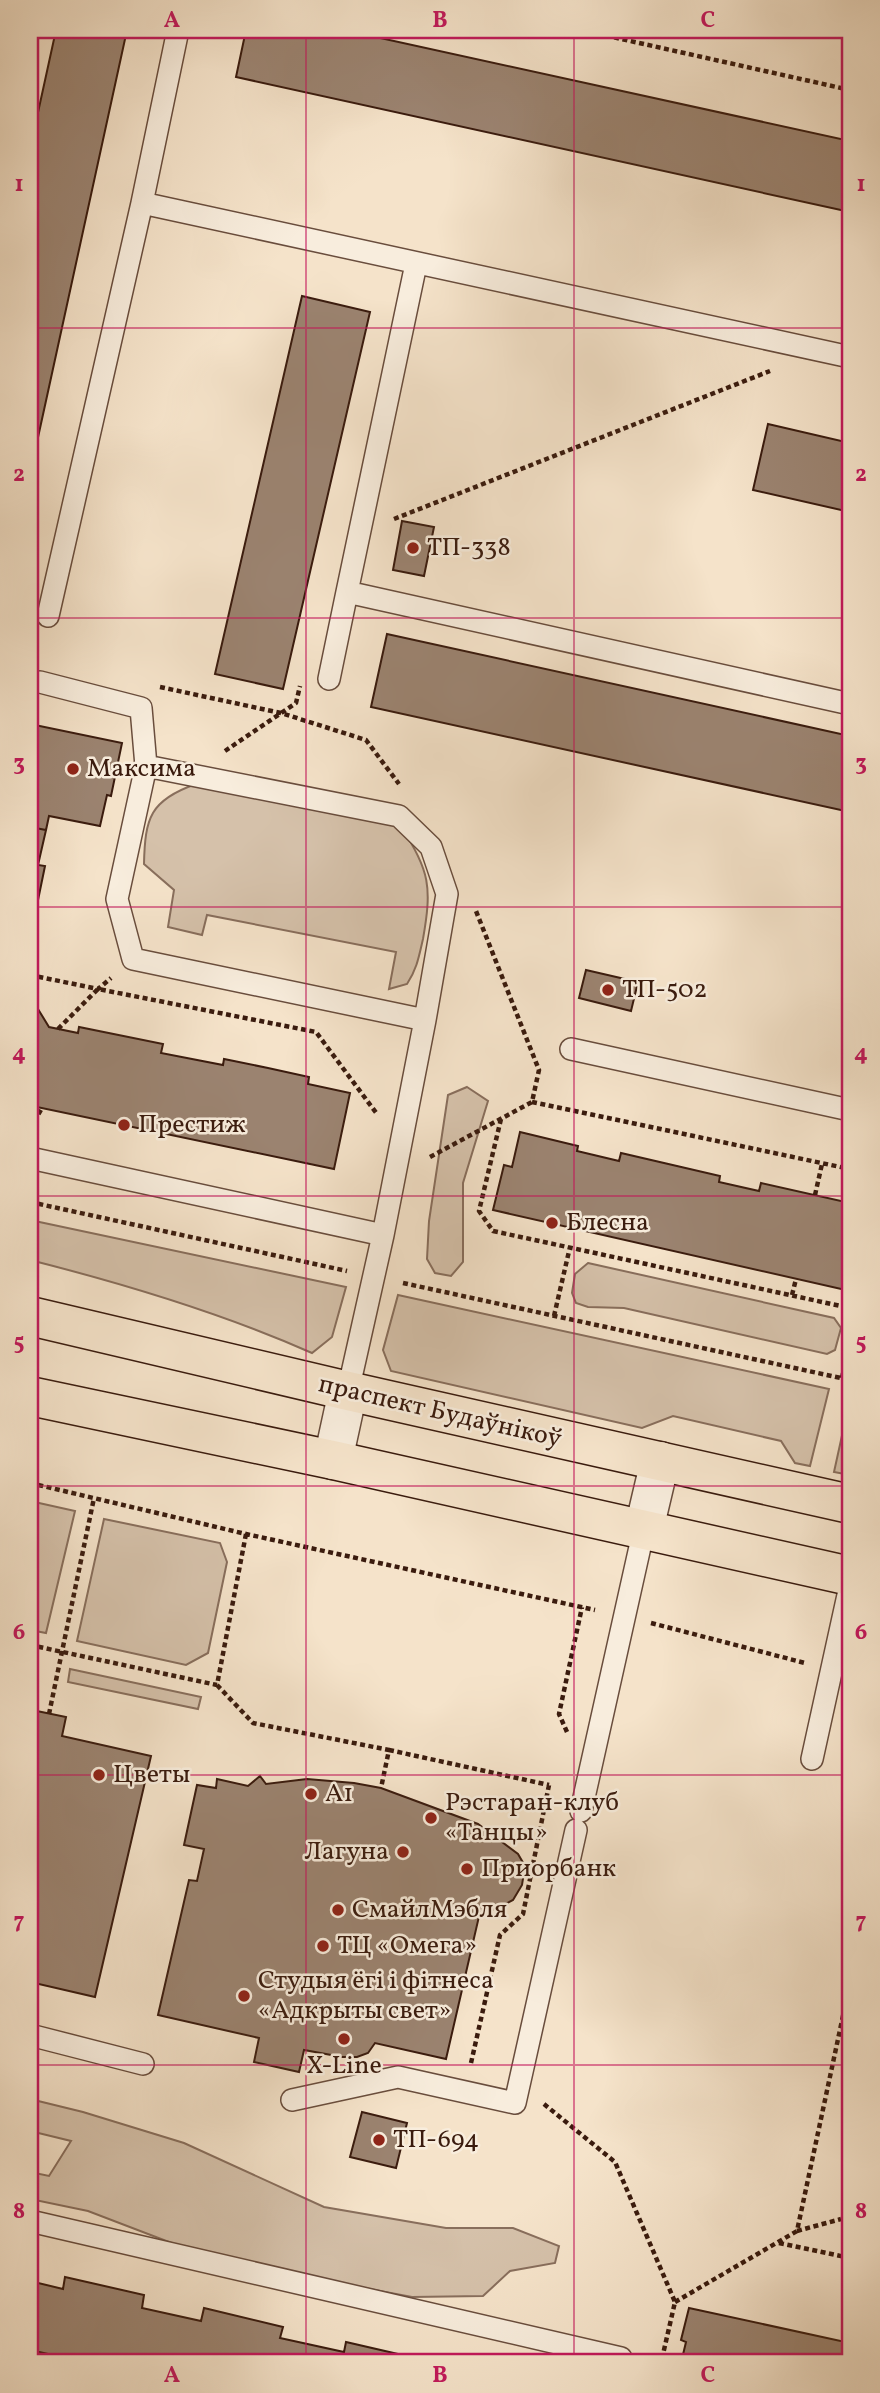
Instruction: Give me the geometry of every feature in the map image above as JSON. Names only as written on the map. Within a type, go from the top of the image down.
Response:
[{"type":"main road","name":"праспект Будаўнікоў","points":[[30,1316],[850,1504]]},
{"type":"main road","points":[[30,1396],[333,1460],[850,1576]]},
{"type":"street","points":[[333,1460],[348,1391]]},
{"type":"street","points":[[644,1529],[660,1461]]},
{"type":"lane","points":[[48,616],[142,203],[178,30]]},
{"type":"lane","points":[[142,203],[850,357]]},
{"type":"lane","points":[[329,679],[416,264]]},
{"type":"lane","points":[[347,592],[850,704]]},
{"type":"lane","points":[[40,682],[142,708],[146,766],[117,899],[133,959],[425,1020]]},
{"type":"lane","points":[[146,766],[399,816],[431,847],[447,894],[383,1234],[348,1391]]},
{"type":"lane","points":[[571,1049],[850,1110]]},
{"type":"lane","points":[[30,1158],[383,1234]]},
{"type":"lane","points":[[292,2100],[398,2077],[515,2103],[644,1529]]},
{"type":"lane","points":[[812,1759],[850,1586]]},
{"type":"lane","points":[[30,2035],[143,2064]]},
{"type":"lane","points":[[30,2221],[621,2358]]},
{"type":"path","points":[[580,30],[850,90]]},
{"type":"path","points":[[359,532],[822,351]]},
{"type":"path","points":[[189,774],[296,703],[302,676]]},
{"type":"path","points":[[159,686],[281,713],[366,740],[406,794]]},
{"type":"path","points":[[475,908],[539,1070],[532,1102]]},
{"type":"path","points":[[58,1029],[133,959]]},
{"type":"path","points":[[30,975],[316,1032],[378,1116]]},
{"type":"path","points":[[394,1176],[532,1102],[850,1169]]},
{"type":"path","points":[[30,1130],[42,1108]]},
{"type":"path","points":[[501,1119],[479,1211],[493,1231],[850,1308]]},
{"type":"path","points":[[815,1195],[822,1164]]},
{"type":"path","points":[[30,1202],[850,1380]]},
{"type":"path","points":[[554,1316],[570,1247]]},
{"type":"path","points":[[792,1295],[796,1279]]},
{"type":"path","points":[[842,1378],[850,1339]]},
{"type":"path","points":[[30,1483],[246,1534],[582,1607],[832,1669]]},
{"type":"path","points":[[49,1714],[94,1498]]},
{"type":"path","points":[[217,1685],[246,1534]]},
{"type":"path","points":[[569,1737],[559,1714],[582,1607]]},
{"type":"path","points":[[30,1645],[217,1685],[253,1723],[549,1785],[581,1811]]},
{"type":"path","points":[[381,1788],[389,1750]]},
{"type":"path","points":[[465,2091],[500,1935],[523,1914],[549,1785]]},
{"type":"path","points":[[797,2231],[850,1983]]},
{"type":"path","points":[[472,2059],[520,2084],[615,2162],[675,2302],[661,2363]]},
{"type":"path","points":[[675,2302],[797,2231],[841,2219]]},
{"type":"path","points":[[778,2242],[850,2259]]},
{"type":"shaded area","points":[[196,784],[401,827],[418,855],[428,892],[423,939],[415,968],[407,984],[389,989],[396,952],[207,915],[202,935],[168,927],[174,890],[144,864],[146,834],[153,813],[160,804]]},
{"type":"shaded area","points":[[467,1087],[488,1101],[463,1183],[463,1262],[451,1276],[435,1273],[427,1259],[429,1221],[448,1095]]},
{"type":"shaded area","points":[[30,1220],[346,1287],[332,1337],[312,1353],[173,1300],[30,1260]]},
{"type":"shaded area","points":[[588,1263],[834,1318],[841,1328],[835,1350],[827,1354],[624,1308],[588,1307],[576,1303],[572,1293],[575,1274]]},
{"type":"shaded area","points":[[398,1295],[829,1389],[810,1466],[795,1463],[781,1441],[673,1416],[642,1428],[391,1371],[383,1350]]},
{"type":"shaded area","points":[[850,1399],[850,1475],[834,1472]]},
{"type":"shaded area","points":[[30,1501],[75,1511],[46,1633],[30,1630]]},
{"type":"shaded area","points":[[104,1519],[220,1543],[227,1562],[208,1653],[186,1665],[77,1641]]},
{"type":"shaded area","points":[[70,1669],[201,1697],[198,1709],[68,1682]]},
{"type":"shaded area","points":[[30,2099],[184,2143],[324,2207],[446,2228],[513,2228],[559,2246],[555,2263],[510,2271],[483,2296],[412,2297],[216,2260],[88,2211],[30,2199],[30,2172],[49,2176],[71,2141],[30,2131]]},
{"type":"building","points":[[56,30],[127,30],[30,474],[30,149]]},
{"type":"building","points":[[246,30],[344,30],[850,141],[850,212],[236,77]]},
{"type":"building","points":[[302,296],[370,312],[283,689],[215,674]]},
{"type":"building","points":[[768,424],[850,443],[850,512],[753,490]]},
{"type":"building","name":"ТП-338","points":[[402,521],[434,527],[424,576],[393,570]]},
{"type":"building","points":[[387,634],[850,736],[850,812],[371,707]]},
{"type":"building","name":"Максима","points":[[30,724],[122,743],[111,796],[107,795],[100,826],[49,816],[46,830],[30,827]]},
{"type":"building","points":[[30,827],[46,830],[38,865],[45,866],[30,939]]},
{"type":"building","name":"ТП-502","points":[[586,970],[638,982],[631,1011],[579,998]]},
{"type":"building","points":[[30,996],[49,1027],[78,1033],[79,1027],[163,1044],[161,1053],[223,1065],[224,1059],[268,1068],[309,1077],[308,1084],[350,1093],[334,1169],[32,1106],[34,1097],[30,1096]]},
{"type":"building","points":[[520,1132],[578,1146],[577,1151],[619,1161],[621,1153],[720,1176],[719,1182],[759,1191],[761,1183],[850,1203],[850,1291],[493,1210],[504,1165],[512,1167]]},
{"type":"building","points":[[32,1710],[66,1717],[62,1736],[151,1756],[95,1997],[30,1982]]},
{"type":"building","name":"ТЦ «Омега»","points":[[260,1776],[266,1784],[307,1779],[381,1788],[478,1824],[518,1854],[525,1866],[522,1885],[513,1900],[496,1909],[480,1912],[446,2059],[375,2043],[368,2053],[357,2057],[304,2050],[299,2072],[254,2062],[259,2038],[158,2015],[189,1880],[197,1881],[204,1849],[184,1845],[197,1785],[216,1788],[217,1779],[248,1786]]},
{"type":"building","name":"ТП-694","points":[[362,2112],[407,2123],[396,2168],[350,2157]]},
{"type":"building","points":[[65,2277],[144,2295],[142,2308],[201,2321],[204,2308],[283,2327],[280,2338],[344,2352],[346,2342],[424,2360],[423,2363],[89,2363],[30,2350],[30,2281],[63,2289]]},
{"type":"building","points":[[689,2308],[850,2343],[850,2363],[681,2363],[686,2342],[681,2340]]},
{"type":"place","name":"ТП-338","points":[[413,548]]},
{"type":"place","name":"Максима","points":[[73,769]]},
{"type":"place","name":"ТП-502","points":[[608,990]]},
{"type":"place","name":"Престиж","points":[[124,1125]]},
{"type":"place","name":"Блесна","points":[[552,1223]]},
{"type":"place","name":"Цветы","points":[[99,1775]]},
{"type":"place","name":"A1","points":[[311,1794]]},
{"type":"place","name":"Рэстаран-клуб «Танцы»","points":[[431,1818]]},
{"type":"place","name":"Лагуна","points":[[403,1852]]},
{"type":"place","name":"Приорбанк","points":[[467,1869]]},
{"type":"place","name":"СмайлМэбля","points":[[338,1910]]},
{"type":"place","name":"ТЦ «Омега»","points":[[323,1946]]},
{"type":"place","name":"Студыя ёгі і фітнеса «Адкрыты свет»","points":[[244,1996]]},
{"type":"place","name":"X-Line","points":[[344,2039]]},
{"type":"place","name":"ТП-694","points":[[379,2140]]}]
